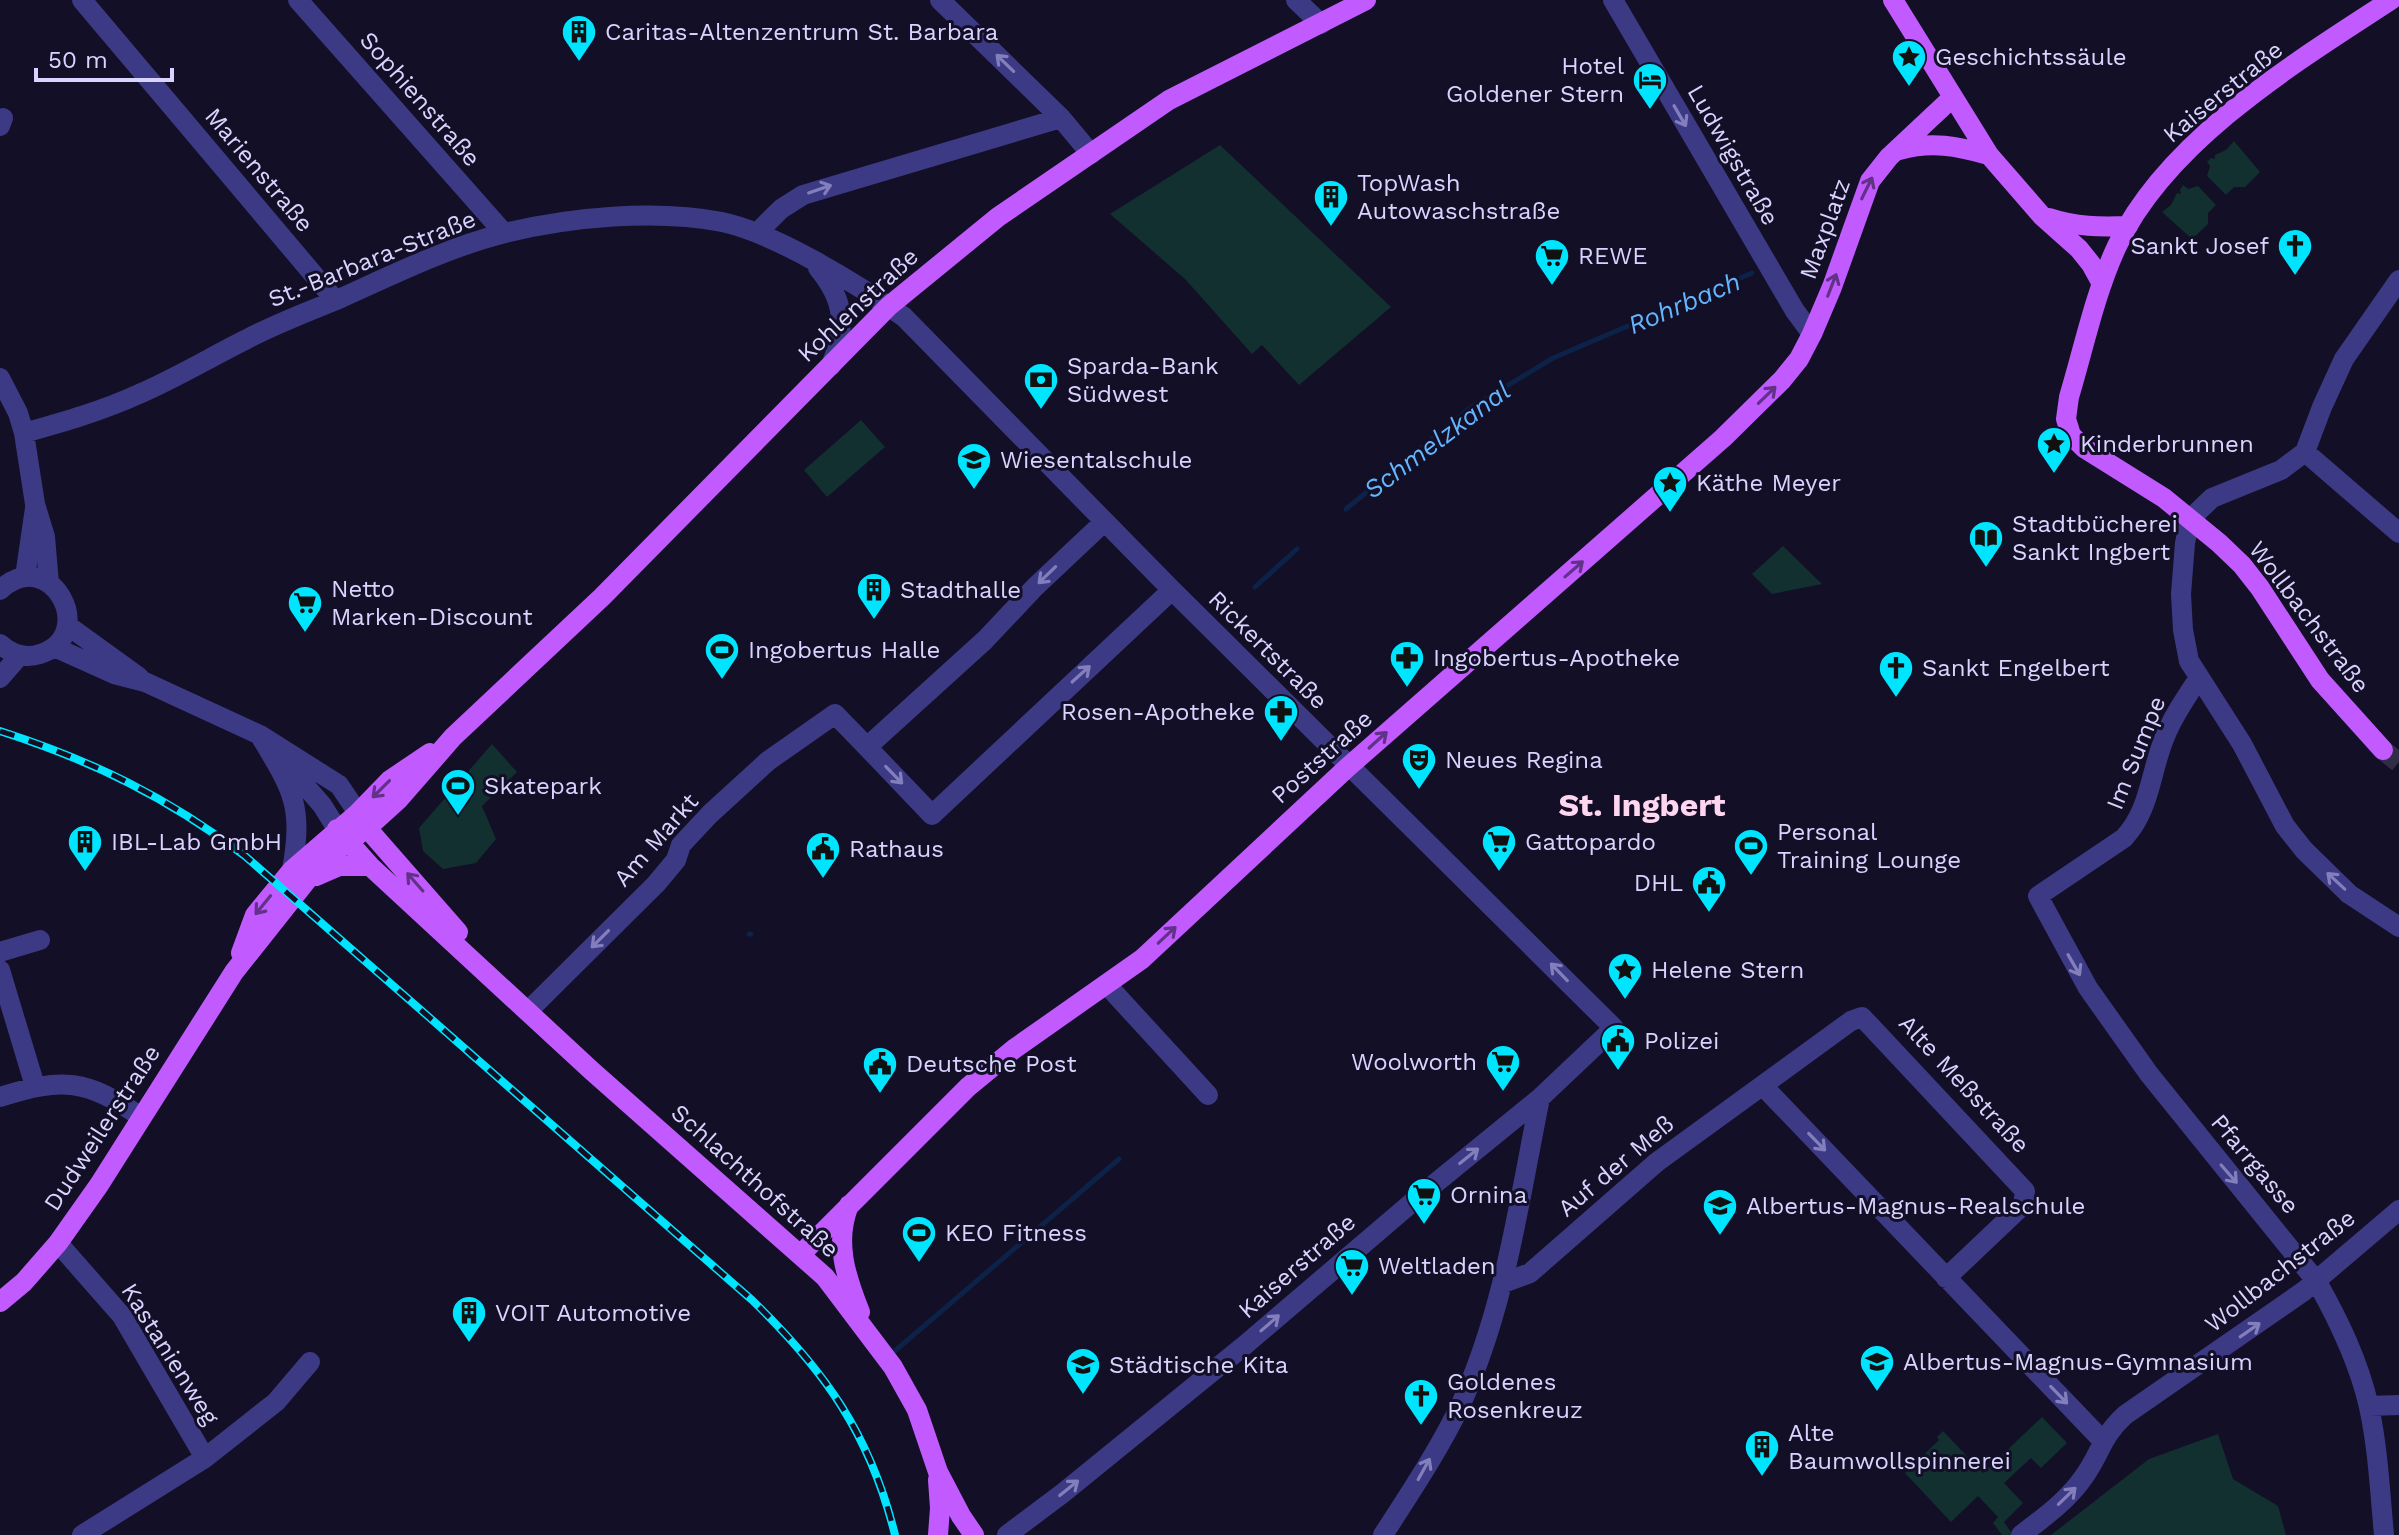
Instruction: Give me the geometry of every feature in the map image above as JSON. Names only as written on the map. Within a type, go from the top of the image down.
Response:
[{"type":"main road","name":"Kohlenstraße","points":[[362,820],[399,799],[453,737],[602,597],[889,306],[998,217],[1169,100],[1366,0]]},
{"type":"main road","points":[[1893,0],[1989,155],[2042,216],[2079,249],[2102,284]]},
{"type":"main road","name":"Kaiserstraße","points":[[2071,435],[2066,419],[2069,397],[2102,284],[2128,226],[2182,156],[2211,129],[2326,43],[2391,0]]},
{"type":"main road","name":"Maxplatz","points":[[1812,334],[1832,287],[1862,198],[1877,169],[1952,98]]},
{"type":"main road","points":[[1898,150],[1918,145],[1949,144],[1989,155]]},
{"type":"main road","points":[[2042,216],[2070,225],[2128,226]]},
{"type":"main road","name":"Poststraße","points":[[801,1254],[968,1087],[1014,1049],[1142,959],[1348,767],[1723,438],[1782,380],[1799,359],[1812,334]]},
{"type":"main road","name":"Wollbachstraße","points":[[2071,435],[2084,448],[2145,485],[2190,519],[2242,565],[2320,680],[2383,750]]},
{"type":"main road","name":"Dudweilerstraße","points":[[0,1302],[24,1282],[58,1243],[299,875],[328,857],[342,836],[362,820]]},
{"type":"main road","name":"Schlachthofstraße","points":[[362,820],[500,985]]},
{"type":"main road","name":"Schlachthofstraße","points":[[342,836],[370,866],[528,1011],[825,1277],[893,1367],[917,1410],[938,1472],[974,1535]]},
{"type":"main road","points":[[299,875],[339,866],[370,866]]},
{"type":"main road","points":[[851,1201],[843,1221],[842,1260],[870,1337]]},
{"type":"main road","points":[[938,1472],[938,1535]]},
{"type":"street","name":"Marienstraße","points":[[82,0],[335,300]]},
{"type":"street","name":"Sophienstraße","points":[[298,0],[504,233]]},
{"type":"street","points":[[940,0],[1061,118],[1091,154]]},
{"type":"street","points":[[1296,0],[1321,24]]},
{"type":"street","name":"Ludwigstraße","points":[[1623,6],[1795,311],[1812,334]]},
{"type":"street","points":[[757,233],[781,209],[803,195],[1061,118]]},
{"type":"street","name":"St.-Barbara-Straße","points":[[24,433],[76,418],[142,393],[250,337],[412,267],[504,233],[631,216],[723,222],[757,233],[889,306]]},
{"type":"street","name":"St.-Barbara-Straße","points":[[813,262],[831,283],[840,306],[839,345],[831,366]]},
{"type":"street","points":[[2399,280],[2344,359],[2305,452],[2281,470],[2212,498],[2190,519],[2181,594],[2189,661],[2242,744],[2271,803],[2304,850],[2349,894],[2399,927]]},
{"type":"street","name":"Rickertstraße","points":[[889,306],[904,317],[1348,767],[1614,1028]]},
{"type":"street","points":[[0,378],[18,413],[24,433],[35,504],[45,537],[49,583]]},
{"type":"street","points":[[2305,452],[2399,533]]},
{"type":"street","points":[[25,577],[35,504]]},
{"type":"street","points":[[867,747],[985,640],[1035,587],[1104,522]]},
{"type":"street","points":[[0,590],[25,577],[49,583],[65,601],[67,625],[54,647],[32,656],[20,655],[0,644]]},
{"type":"street","name":"Am Markt","points":[[528,1011],[656,884],[676,860],[681,845],[710,814],[768,761],[835,714],[932,815],[1172,590]]},
{"type":"street","points":[[67,625],[145,682]]},
{"type":"street","points":[[54,647],[114,674],[145,682],[260,735],[339,785],[362,820]]},
{"type":"street","points":[[0,678],[20,655]]},
{"type":"street","name":"Im Sumpe","points":[[2038,896],[2124,838],[2134,827],[2152,783],[2162,742],[2198,679]]},
{"type":"street","points":[[260,735],[322,805],[342,836]]},
{"type":"street","points":[[260,735],[290,785],[298,827],[299,875]]},
{"type":"street","name":"Pfarrgasse","points":[[2038,896],[2088,988],[2149,1074],[2317,1282],[2349,1344],[2369,1406],[2384,1535]]},
{"type":"street","points":[[0,952],[40,940]]},
{"type":"street","points":[[0,970],[35,1086]]},
{"type":"street","points":[[1107,985],[1208,1095]]},
{"type":"street","name":"Alte Meßstraße","points":[[1763,1086],[1851,1021],[1862,1017],[1870,1022],[2025,1191],[2023,1205],[1946,1278]]},
{"type":"street","name":"Kaiserstraße","points":[[1007,1535],[1245,1345],[1540,1098],[1614,1028]]},
{"type":"street","points":[[0,1097],[35,1086],[58,1083],[94,1089],[114,1098],[141,1117]]},
{"type":"street","points":[[1763,1086],[2102,1440]]},
{"type":"street","name":"Auf der Meß","points":[[1503,1283],[1530,1273],[1657,1162],[1763,1086]]},
{"type":"street","points":[[1383,1535],[1460,1405],[1503,1283],[1540,1098]]},
{"type":"street","name":"Wollbachstraße","points":[[2021,1535],[2073,1491],[2085,1476],[2102,1440],[2125,1415],[2317,1282],[2399,1210]]},
{"type":"street","name":"Kastanienweg","points":[[58,1243],[122,1316],[205,1458]]},
{"type":"street","name":"Kastanienweg","points":[[82,1535],[205,1458],[276,1402],[310,1362]]},
{"type":"street","points":[[2369,1406],[2399,1405]]},
{"type":"green space","points":[[2234,141],[2260,172],[2245,187],[2234,187],[2226,195],[2207,176],[2210,166],[2207,162],[2215,159],[2215,155],[2226,150]]},
{"type":"green space","points":[[1220,145],[1391,307],[1299,385],[1262,345],[1252,354],[1185,279],[1110,214]]},
{"type":"green space","points":[[2183,185],[2188,189],[2198,186],[2216,205],[2208,213],[2208,224],[2192,239],[2162,212],[2171,205],[2177,193],[2181,194]]},
{"type":"green space","points":[[861,420],[885,447],[827,497],[804,470]]},
{"type":"green space","points":[[1783,546],[1822,584],[1772,594],[1752,574]]},
{"type":"green space","name":"Skatepark","points":[[492,744],[517,772],[482,806],[496,839],[476,863],[443,869],[423,851],[419,828]]},
{"type":"green space","points":[[2042,1417],[2067,1443],[2041,1468],[2031,1458],[2004,1483],[2023,1503],[2004,1522],[2013,1535],[2002,1535],[1993,1523],[1998,1517],[1978,1496],[1951,1522],[1905,1473],[1939,1440],[1937,1437],[1943,1431],[1983,1473]]},
{"type":"green space","points":[[2218,1434],[2233,1479],[2278,1506],[2286,1535],[2051,1535],[2149,1459]]},
{"type":"waterway","name":"Schmelzkanal","points":[[1346,509],[1469,409],[1553,358],[1752,273]]},
{"type":"waterway","name":"Schmelzkanal","points":[[1255,587],[1297,549]]},
{"type":"waterway","name":"Rohrbach","points":[[889,1356],[1119,1159]]},
{"type":"tunnel","points":[[2383,750],[2399,763]]},
{"type":"railway","points":[[0,731],[98,768],[158,798],[245,856],[752,1300],[802,1352],[842,1406],[872,1466],[895,1535]]},
{"type":"place","name":"Caritas-Altenzentrum St. Barbara","points":[[579,63]]},
{"type":"place","name":"Geschichtssäule","points":[[1909,88]]},
{"type":"place","name":"Hotel Goldener Stern","points":[[1650,111]]},
{"type":"place","name":"TopWash Autowaschstraße","points":[[1331,228]]},
{"type":"place","name":"Sankt Josef","points":[[2295,277]]},
{"type":"place","name":"REWE","points":[[1552,287]]},
{"type":"place","name":"Sparda-Bank Südwest","points":[[1041,411]]},
{"type":"place","name":"Kinderbrunnen","points":[[2054,475]]},
{"type":"place","name":"Wiesentalschule","points":[[974,491]]},
{"type":"place","name":"Käthe Meyer","points":[[1670,514]]},
{"type":"place","name":"Stadtbücherei Sankt Ingbert","points":[[1986,569]]},
{"type":"place","name":"Stadthalle","points":[[874,621]]},
{"type":"place","name":"Netto Marken-Discount","points":[[305,634]]},
{"type":"place","name":"Ingobertus Halle","points":[[722,681]]},
{"type":"place","name":"Ingobertus-Apotheke","points":[[1407,689]]},
{"type":"place","name":"Sankt Engelbert","points":[[1896,699]]},
{"type":"place","name":"Rosen-Apotheke","points":[[1281,743]]},
{"type":"place","name":"Neues Regina","points":[[1419,791]]},
{"type":"place","name":"Skatepark","points":[[458,817]]},
{"type":"place","name":"IBL-Lab GmbH","points":[[85,873]]},
{"type":"place","name":"Gattopardo","points":[[1499,873]]},
{"type":"place","name":"Personal Training Lounge","points":[[1751,877]]},
{"type":"place","name":"Rathaus","points":[[823,880]]},
{"type":"place","name":"DHL","points":[[1709,914]]},
{"type":"place","name":"Helene Stern","points":[[1625,1001]]},
{"type":"place","name":"Polizei","points":[[1618,1072]]},
{"type":"place","name":"Woolworth","points":[[1503,1093]]},
{"type":"place","name":"Deutsche Post","points":[[880,1095]]},
{"type":"place","name":"Ornina","points":[[1424,1226]]},
{"type":"place","name":"Albertus-Magnus-Realschule","points":[[1720,1237]]},
{"type":"place","name":"KEO Fitness","points":[[919,1264]]},
{"type":"place","name":"Weltladen","points":[[1352,1297]]},
{"type":"place","name":"VOIT Automotive","points":[[469,1344]]},
{"type":"place","name":"Albertus-Magnus-Gymnasium","points":[[1877,1393]]},
{"type":"place","name":"Städtische Kita","points":[[1083,1396]]},
{"type":"place","name":"Goldenes Rosenkreuz","points":[[1421,1427]]},
{"type":"place","name":"Alte Baumwollspinnerei","points":[[1762,1478]]},
{"type":"district","name":"St. Ingbert","points":[[1642,805]]}]
